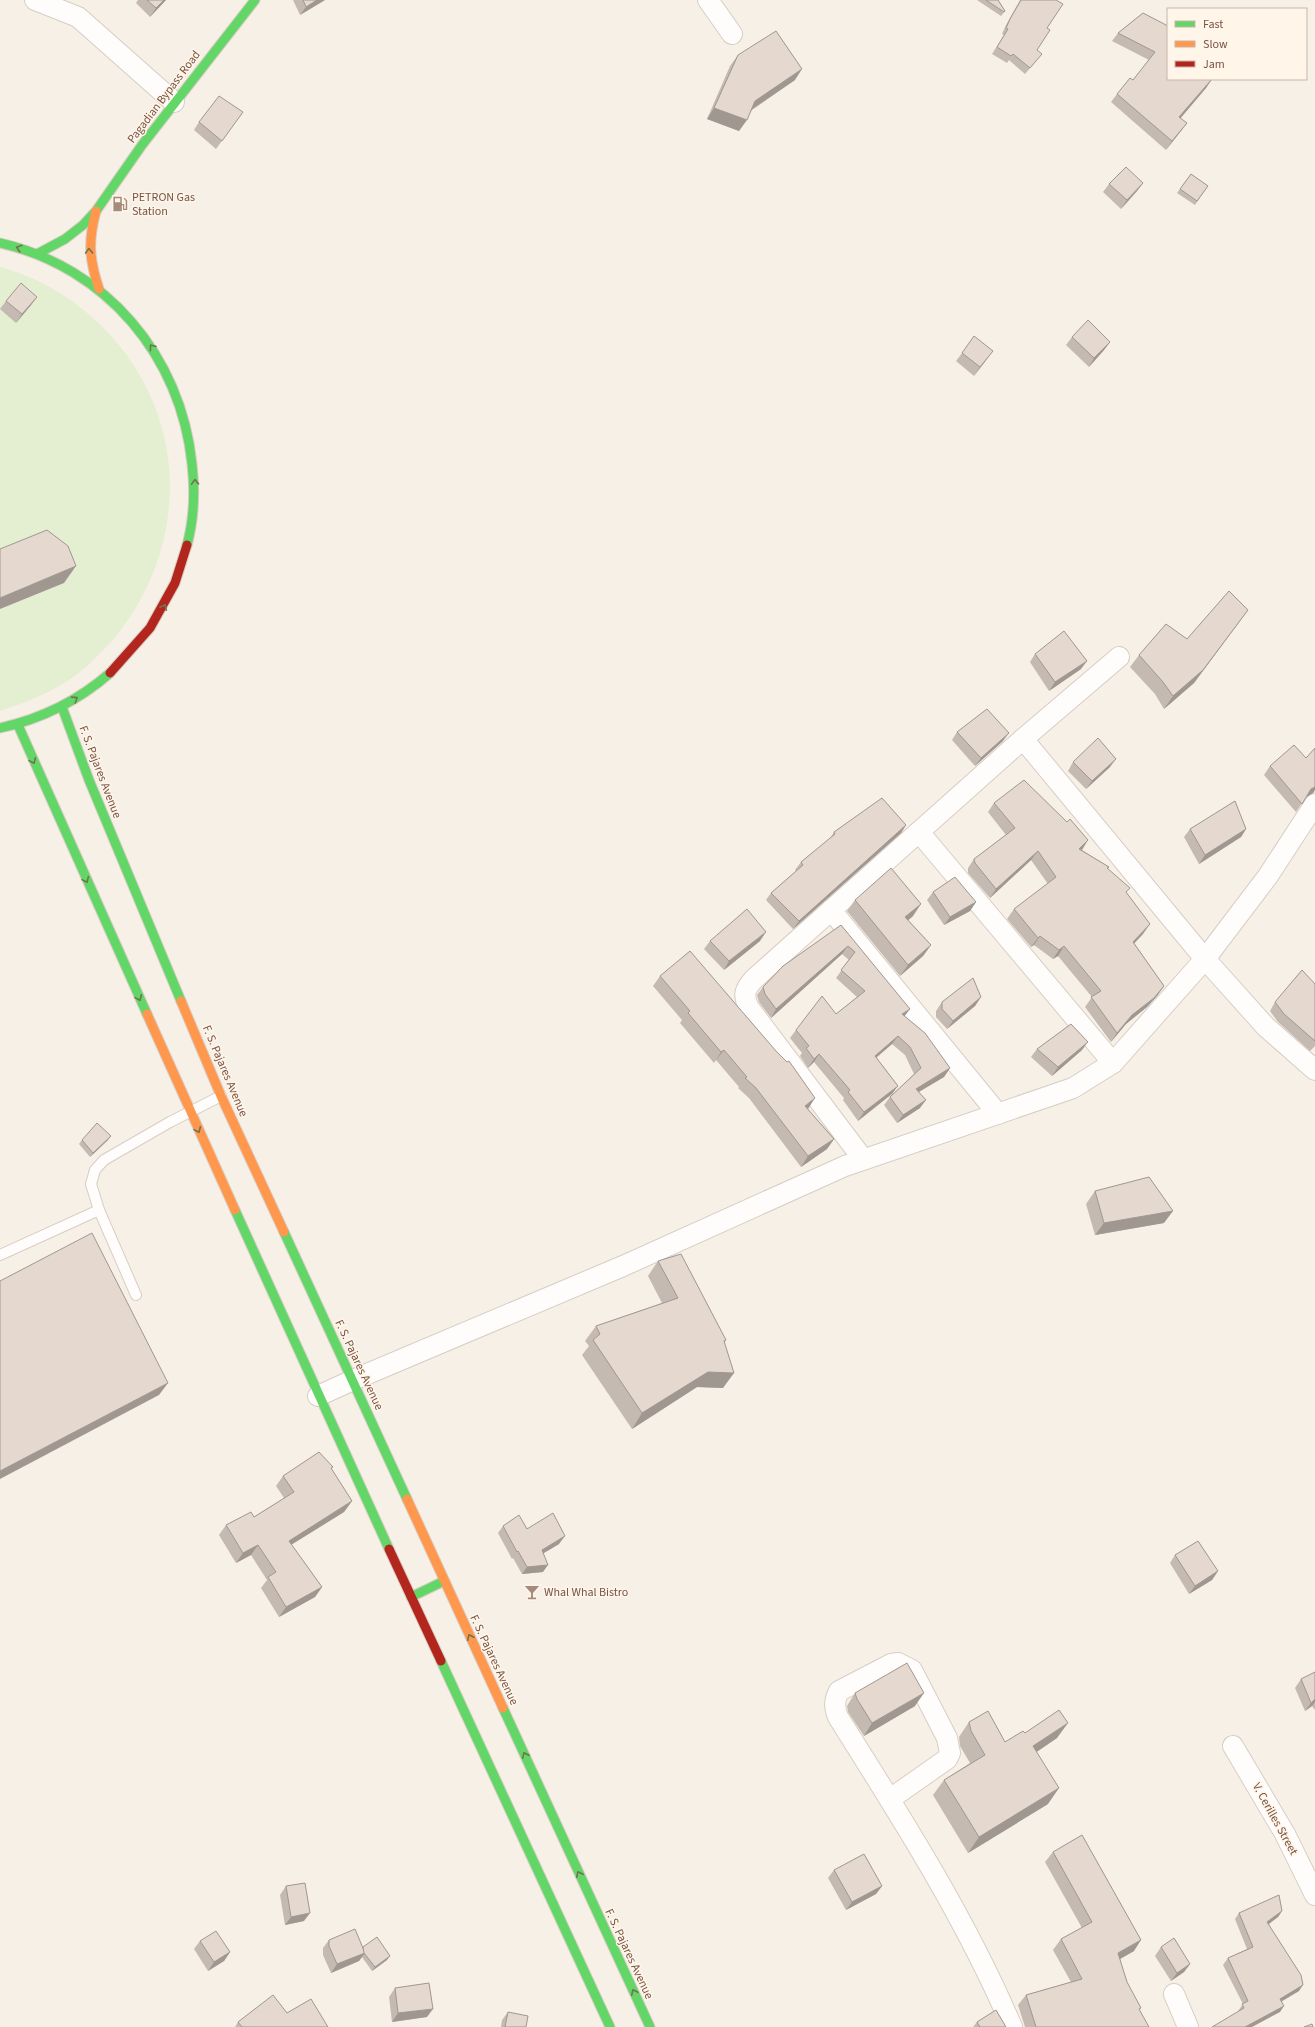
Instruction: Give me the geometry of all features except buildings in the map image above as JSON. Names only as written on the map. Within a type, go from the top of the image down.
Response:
[{"type":"main road","name":"Pagadian Bypass Road","points":[[37,254],[65,239],[83,225],[96,211],[174,102],[255,0]]},
{"type":"main road","name":"Pagadian Bypass Road","points":[[96,211],[90,236],[89,259],[99,289]]},
{"type":"main road","points":[[0,243],[37,254],[69,269],[99,289],[132,320],[159,356],[176,389],[192,440],[196,485],[192,530],[180,573],[160,614],[134,651],[100,682],[62,707],[18,725],[0,728]]},
{"type":"main road","name":"F. S. Pajares Avenue","points":[[62,707],[89,780],[221,1096],[650,2027]]},
{"type":"main road","points":[[18,725],[318,1396],[610,2027]]},
{"type":"main road","points":[[411,1597],[444,1581]]},
{"type":"street","points":[[35,0],[73,8],[174,102]]},
{"type":"street","points":[[708,0],[732,34]]},
{"type":"street","points":[[863,1160],[750,1008],[745,998],[747,987],[754,979],[1023,739],[1119,658]]},
{"type":"street","points":[[1023,739],[1205,959],[1266,1027],[1315,1070]]},
{"type":"street","points":[[318,1396],[623,1266],[845,1166],[1073,1088],[1113,1062],[1205,959],[1268,876],[1315,804]]},
{"type":"street","points":[[919,832],[1113,1062]]},
{"type":"street","points":[[831,910],[998,1114]]},
{"type":"street","points":[[890,1799],[947,1759],[950,1753],[947,1738],[912,1670],[898,1663],[891,1664],[839,1691],[835,1698],[834,1707],[838,1716],[890,1799],[951,1902],[996,1990],[1012,2027]]},
{"type":"street","name":"V. Cerilles Street","points":[[1233,1746],[1286,1834],[1315,1895]]},
{"type":"street","points":[[1174,1994],[1188,2027]]},
{"type":"lane","points":[[136,1295],[99,1210],[91,1184],[95,1170],[104,1160],[221,1096]]},
{"type":"lane","points":[[0,1256],[99,1210]]},
{"type":"green space","points":[[0,267],[36,280],[70,300],[99,324],[125,353],[149,393],[164,436],[170,480],[167,523],[156,566],[137,606],[110,643],[76,675],[58,687],[40,696],[0,711]]},
{"type":"traffic: fast","points":[[37,254],[65,239],[83,225],[96,211],[142,145],[255,0]]},
{"type":"traffic: fast","points":[[0,243],[38,255],[73,272],[104,295],[132,322],[154,353],[172,387],[185,424],[192,464],[193,504],[187,545]]},
{"type":"traffic: fast","points":[[0,728],[30,720],[58,708],[85,692],[110,673]]},
{"type":"traffic: fast","points":[[62,707],[89,780],[181,1001]]},
{"type":"traffic: fast","points":[[18,725],[147,1014]]},
{"type":"traffic: fast","points":[[235,1210],[389,1549]]},
{"type":"traffic: fast","points":[[284,1232],[407,1499]]},
{"type":"traffic: fast","points":[[411,1597],[444,1581]]},
{"type":"traffic: fast","points":[[441,1661],[610,2027]]},
{"type":"traffic: fast","points":[[503,1708],[650,2027]]},
{"type":"traffic: slow","points":[[96,211],[93,222],[91,250],[93,268],[99,289]]},
{"type":"traffic: slow","points":[[181,1001],[221,1096],[284,1232]]},
{"type":"traffic: slow","points":[[147,1014],[235,1210]]},
{"type":"traffic: slow","points":[[407,1499],[503,1708]]},
{"type":"traffic: jam","points":[[110,673],[150,628],[175,583],[187,545]]},
{"type":"traffic: jam","points":[[389,1549],[441,1661]]},
{"type":"place","name":"PETRON Gas Station","points":[[120,204]]},
{"type":"place","name":"Whal Whal Bistro","points":[[532,1592]]}]
